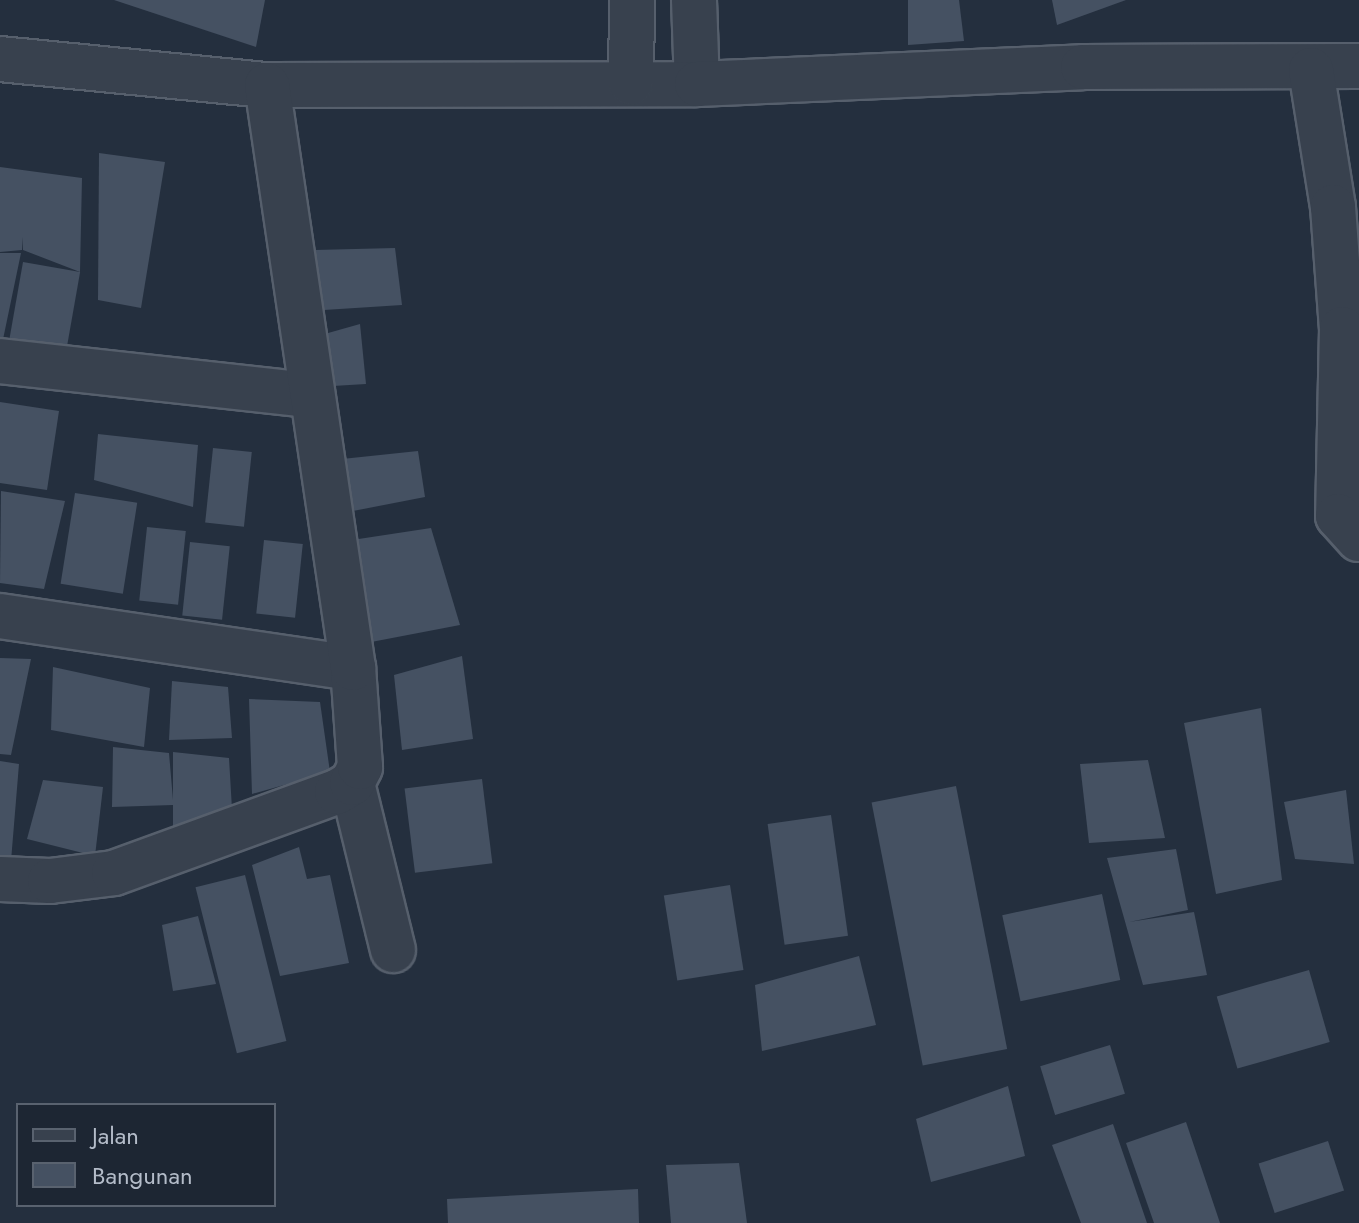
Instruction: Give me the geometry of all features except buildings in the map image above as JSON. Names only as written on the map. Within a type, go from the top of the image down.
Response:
[{"type":"street","points":[[631,83],[632,0]]},
{"type":"street","points":[[694,0],[697,84]]},
{"type":"street","points":[[0,59],[267,85],[697,84],[1083,67],[1311,70],[1359,66]]},
{"type":"street","points":[[1311,70],[1333,207],[1342,329],[1338,516],[1359,539]]},
{"type":"street","points":[[267,85],[310,395],[353,668],[360,767],[352,783],[393,950]]},
{"type":"street","points":[[0,361],[310,395]]},
{"type":"street","points":[[0,616],[353,668]]},
{"type":"street","points":[[0,879],[50,881],[114,873],[352,783]]}]
